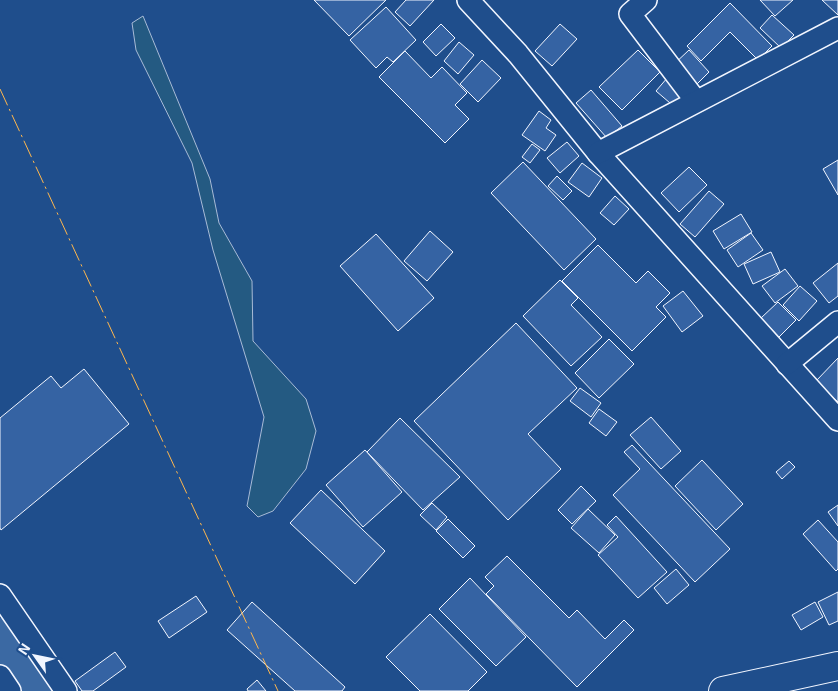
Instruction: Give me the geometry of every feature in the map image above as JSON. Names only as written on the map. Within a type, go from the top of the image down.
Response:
[{"type":"highway","points":[[723,691],[838,667]]},
{"type":"highway","points":[[763,691],[838,667]]},
{"type":"street","points":[[468,0],[518,54],[598,153],[838,420]]},
{"type":"street","points":[[646,0],[630,14],[696,101]]},
{"type":"street","points":[[598,153],[838,28]]},
{"type":"street","points":[[787,364],[838,322]]},
{"type":"street","points":[[0,596],[66,691]]},
{"type":"street","points":[[0,676],[10,691]]},
{"type":"shaded area","points":[[143,16],[210,179],[219,223],[252,281],[253,341],[306,399],[316,431],[306,469],[273,511],[258,517],[247,506],[264,417],[213,250],[192,163],[136,50],[132,23]]},
{"type":"building","points":[[314,0],[386,0],[349,36]]},
{"type":"building","points":[[406,0],[434,0],[410,26],[395,12]]},
{"type":"building","points":[[760,0],[793,0],[775,16]]},
{"type":"building","points":[[822,0],[838,0],[838,15]]},
{"type":"building","points":[[730,3],[772,46],[758,60],[730,32],[701,61],[687,46]]},
{"type":"building","points":[[386,7],[416,40],[393,62],[387,57],[376,68],[350,40]]},
{"type":"building","points":[[772,15],[794,35],[781,48],[760,28]]},
{"type":"building","points":[[441,24],[455,38],[436,56],[423,42]]},
{"type":"building","points":[[560,24],[577,39],[552,66],[535,51]]},
{"type":"building","points":[[459,42],[474,55],[458,74],[444,61]]},
{"type":"building","points":[[638,50],[660,72],[622,110],[599,87]]},
{"type":"building","points":[[689,50],[709,72],[692,89],[672,66]]},
{"type":"building","points":[[405,51],[431,78],[442,67],[467,93],[455,105],[469,119],[445,143],[379,77]]},
{"type":"building","points":[[482,60],[501,78],[478,102],[460,84]]},
{"type":"building","points":[[668,77],[689,96],[677,109],[656,91]]},
{"type":"building","points":[[591,90],[622,126],[607,138],[576,103]]},
{"type":"building","points":[[539,111],[551,120],[546,128],[556,135],[545,151],[522,135]]},
{"type":"building","points":[[567,142],[579,156],[560,173],[547,158]]},
{"type":"building","points":[[532,144],[540,150],[530,163],[522,157]]},
{"type":"building","points":[[838,160],[838,195],[823,169]]},
{"type":"building","points":[[523,162],[596,239],[564,270],[491,193]]},
{"type":"building","points":[[582,163],[602,178],[589,197],[568,182]]},
{"type":"building","points":[[689,167],[707,185],[679,212],[661,193]]},
{"type":"building","points":[[557,176],[572,191],[563,200],[548,186]]},
{"type":"building","points":[[709,191],[724,204],[695,237],[680,224]]},
{"type":"building","points":[[615,196],[629,209],[614,225],[600,213]]},
{"type":"building","points":[[741,214],[752,232],[724,249],[713,231]]},
{"type":"building","points":[[430,231],[453,252],[427,281],[404,261]]},
{"type":"building","points":[[751,233],[763,250],[738,267],[727,250]]},
{"type":"building","points":[[376,234],[434,298],[398,331],[340,266]]},
{"type":"building","points":[[598,245],[636,283],[648,271],[670,293],[656,307],[666,317],[632,351],[562,281]]},
{"type":"building","points":[[771,252],[780,272],[753,284],[744,264]]},
{"type":"building","points":[[838,263],[838,296],[829,303],[813,283]]},
{"type":"building","points":[[785,269],[798,286],[775,303],[762,286]]},
{"type":"building","points":[[560,280],[578,298],[571,305],[602,337],[571,366],[523,316]]},
{"type":"building","points":[[800,286],[817,301],[799,321],[783,305]]},
{"type":"building","points":[[683,291],[703,316],[682,332],[663,306]]},
{"type":"building","points":[[778,302],[796,320],[779,337],[761,318]]},
{"type":"building","points":[[516,323],[577,388],[528,434],[561,469],[508,520],[414,421]]},
{"type":"building","points":[[609,339],[634,364],[599,398],[575,373]]},
{"type":"building","points":[[838,358],[838,402],[816,381]]},
{"type":"building","points":[[84,369],[129,424],[1,530],[0,418],[51,376],[61,388]]},
{"type":"building","points":[[580,388],[601,403],[591,417],[570,401]]},
{"type":"building","points":[[599,409],[617,422],[606,436],[589,423]]},
{"type":"building","points":[[651,417],[681,451],[661,469],[630,435]]},
{"type":"building","points":[[400,418],[460,477],[423,510],[367,452]]},
{"type":"building","points":[[632,445],[730,549],[695,582],[613,495],[640,469],[624,452]]},
{"type":"building","points":[[365,450],[402,492],[363,527],[326,485]]},
{"type":"building","points":[[702,460],[743,504],[716,530],[675,486]]},
{"type":"building","points":[[789,461],[795,467],[782,479],[776,472]]},
{"type":"building","points":[[581,486],[596,501],[572,524],[558,510]]},
{"type":"building","points":[[321,490],[385,551],[355,584],[290,523]]},
{"type":"building","points":[[432,503],[447,517],[436,530],[420,515]]},
{"type":"building","points":[[838,505],[838,526],[828,512]]},
{"type":"building","points":[[588,509],[615,535],[599,553],[571,528]]},
{"type":"building","points":[[616,516],[667,572],[638,598],[598,555],[618,537],[607,525]]},
{"type":"building","points":[[448,519],[475,546],[463,558],[436,531]]},
{"type":"building","points":[[818,520],[838,542],[838,569],[836,571],[803,534]]},
{"type":"building","points":[[507,556],[569,618],[577,610],[605,639],[624,620],[634,630],[577,687],[486,594],[494,586],[485,577]]},
{"type":"building","points":[[676,569],[689,585],[667,604],[654,588]]},
{"type":"building","points":[[470,578],[526,637],[496,666],[439,609]]},
{"type":"building","points":[[838,592],[838,621],[829,625],[818,602]]},
{"type":"building","points":[[196,596],[207,612],[169,638],[158,621]]},
{"type":"building","points":[[252,602],[345,687],[342,691],[295,691],[227,630]]},
{"type":"building","points":[[815,602],[823,617],[801,630],[792,615]]},
{"type":"building","points":[[430,614],[487,672],[468,691],[420,691],[386,657]]},
{"type":"building","points":[[115,652],[126,667],[93,691],[82,691],[75,681]]},
{"type":"building","points":[[257,680],[266,691],[248,691],[247,689]]},
{"type":"waterway","points":[[0,635],[38,691]]},
{"type":"power","points":[[0,89],[278,691]]}]
